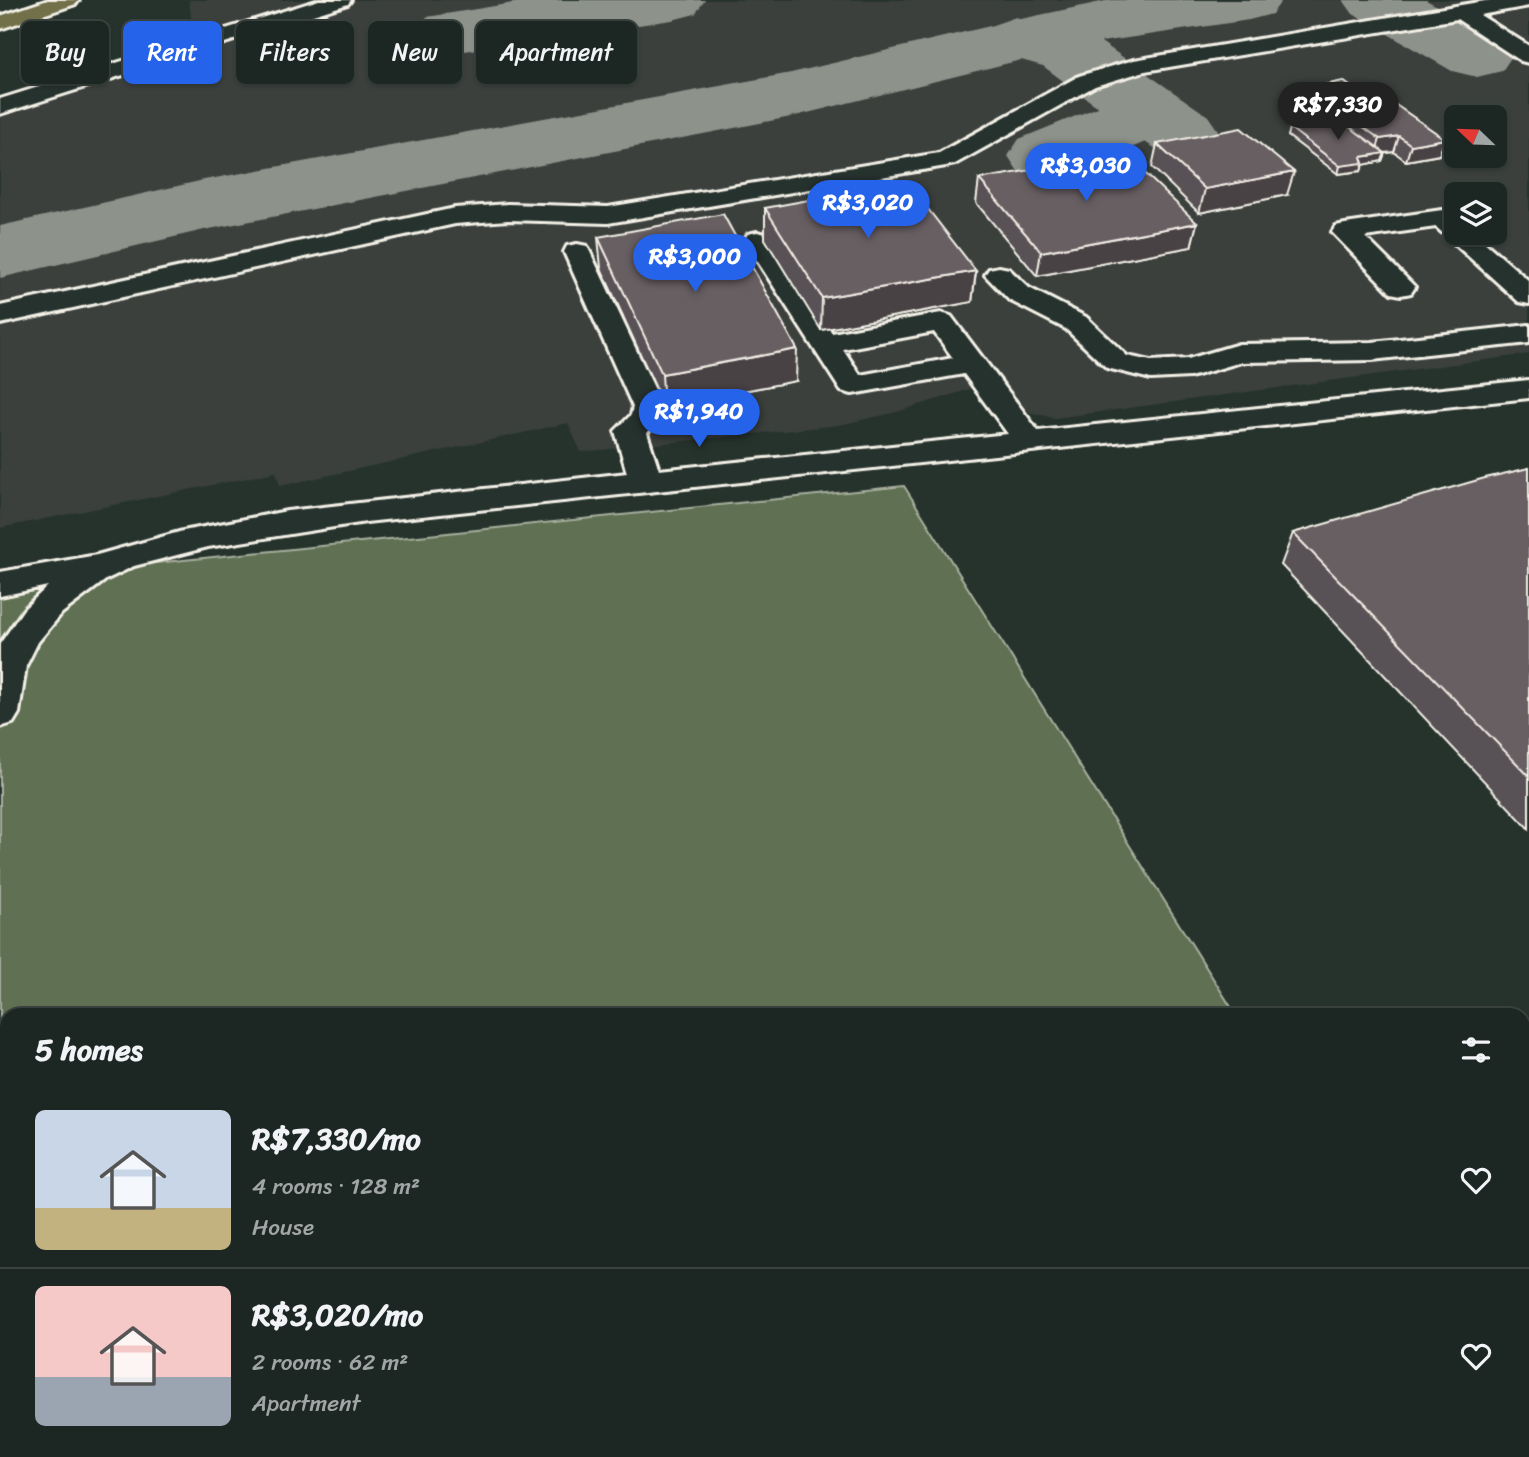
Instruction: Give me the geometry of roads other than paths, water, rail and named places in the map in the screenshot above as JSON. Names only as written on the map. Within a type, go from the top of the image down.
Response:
[{"type":"main road","points":[[0,23],[69,0]]},
{"type":"street","points":[[0,107],[341,0]]},
{"type":"street","points":[[0,315],[455,216],[508,212],[608,215],[946,159],[1087,81],[1104,75],[1142,65],[1529,0]]},
{"type":"street","points":[[1461,12],[1529,56]]},
{"type":"street","points":[[1401,287],[1345,232],[1444,220]]},
{"type":"street","points":[[757,240],[852,385],[970,364]]},
{"type":"street","points":[[1472,245],[1529,296]]},
{"type":"street","points":[[577,252],[648,407],[646,418],[631,431],[646,482]]},
{"type":"street","points":[[999,275],[1019,294],[1076,323],[1117,362],[1151,370],[1190,368],[1239,353],[1372,351],[1529,334]]},
{"type":"street","points":[[826,343],[941,321],[970,364],[1030,442]]},
{"type":"street","points":[[0,583],[112,561],[180,542],[306,519],[1529,389]]},
{"type":"street","points":[[0,713],[9,664],[28,629],[55,599],[112,561]]}]
